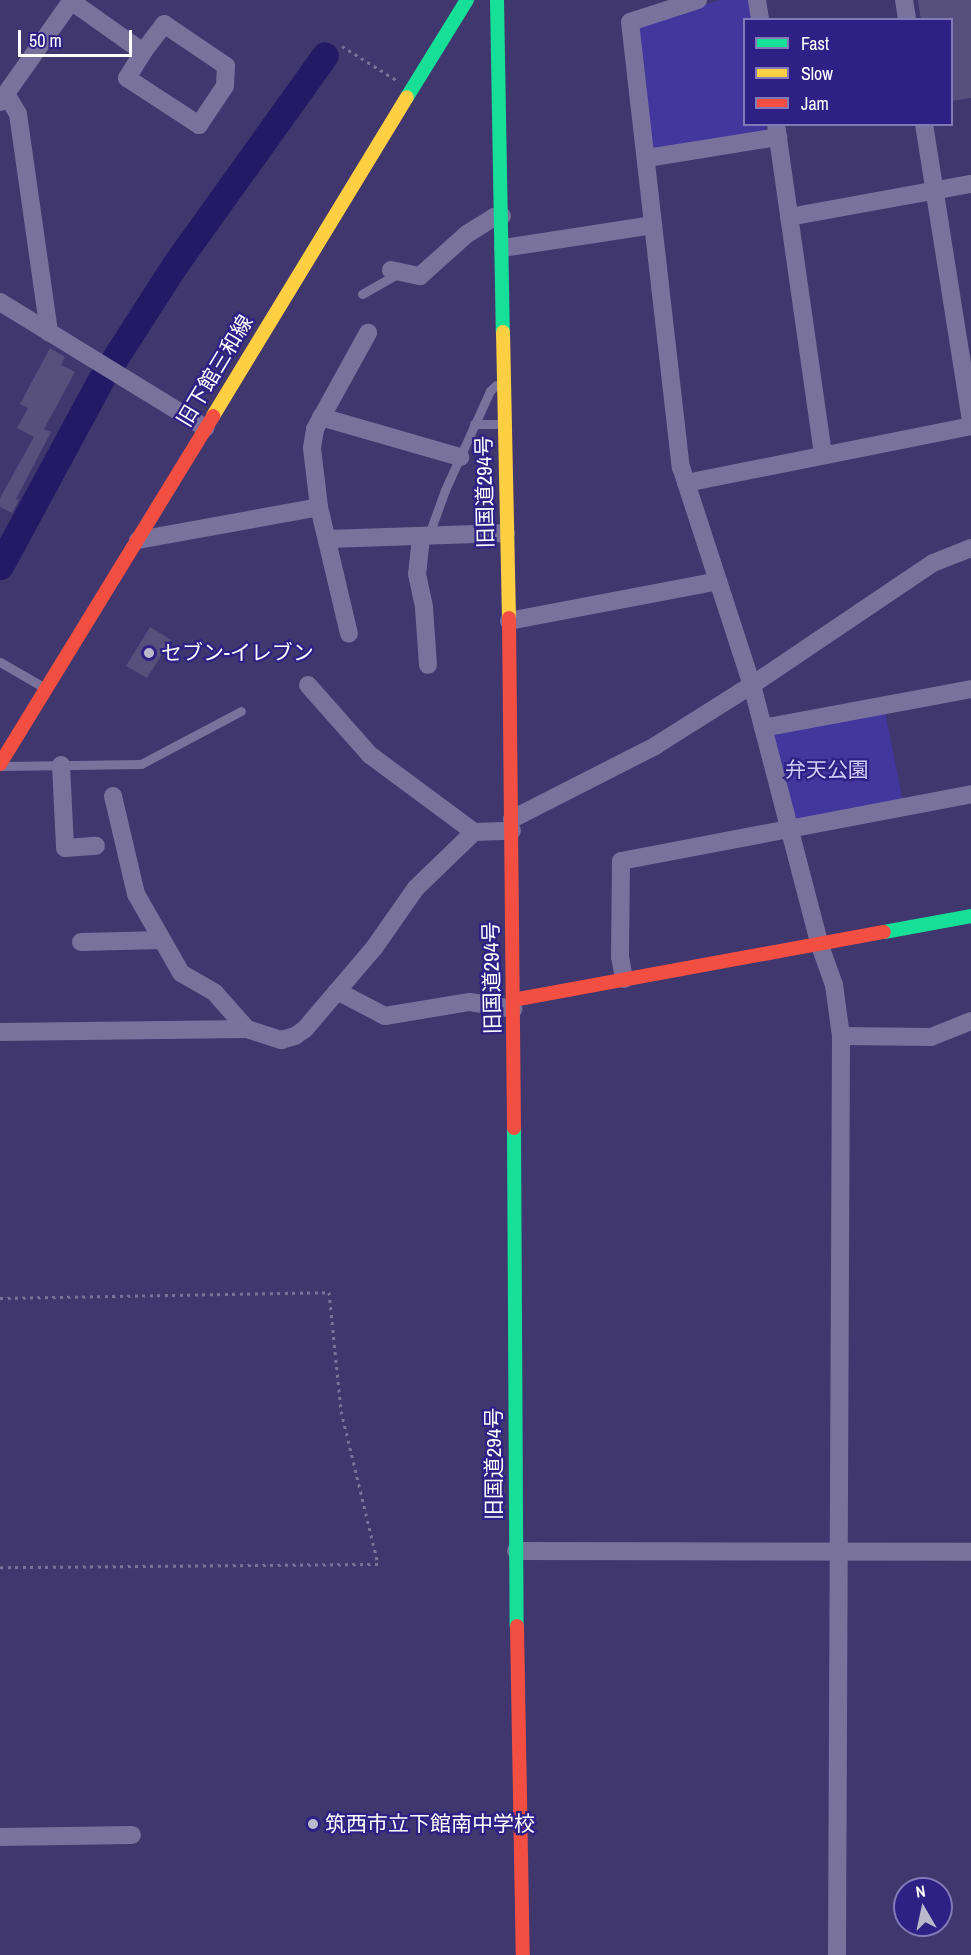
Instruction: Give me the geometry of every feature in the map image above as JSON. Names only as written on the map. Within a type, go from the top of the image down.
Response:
[{"type":"street","name":"旧下館三和線","points":[[0,765],[467,0]]},
{"type":"street","name":"旧国道294号","points":[[497,0],[512,825],[516,1551],[523,1955]]},
{"type":"street","points":[[698,0],[630,22],[681,467],[752,685],[819,943],[834,985],[841,1036],[837,1955]]},
{"type":"street","points":[[757,0],[760,18]]},
{"type":"street","points":[[904,0],[907,18]]},
{"type":"street","points":[[50,333],[18,114],[3,98],[72,1],[143,52]]},
{"type":"street","points":[[164,24],[226,66],[225,87],[199,125],[127,78],[143,52],[164,24]]},
{"type":"street","points":[[924,126],[971,422]]},
{"type":"street","points":[[647,158],[777,131],[823,455]]},
{"type":"street","points":[[789,217],[971,184]]},
{"type":"street","points":[[396,271],[420,276],[467,234],[494,217],[502,216]]},
{"type":"street","points":[[503,248],[653,225]]},
{"type":"street","points":[[0,302],[206,428]]},
{"type":"street","points":[[349,634],[319,507],[312,448],[315,429],[368,333]]},
{"type":"street","points":[[321,417],[460,457]]},
{"type":"street","points":[[686,483],[971,426]]},
{"type":"street","points":[[138,540],[319,507]]},
{"type":"street","points":[[327,539],[506,533]]},
{"type":"street","points":[[425,537],[417,574],[424,608],[428,665]]},
{"type":"street","points":[[0,1032],[247,1029],[281,1040],[295,1036],[374,948],[416,888],[474,832],[512,825],[655,746],[752,685],[933,563],[971,548]]},
{"type":"street","points":[[508,621],[717,581]]},
{"type":"street","points":[[308,685],[370,755],[474,832]]},
{"type":"street","points":[[764,728],[971,688]]},
{"type":"street","points":[[61,765],[65,848],[96,846]]},
{"type":"street","points":[[624,979],[620,957],[621,861],[971,794]]},
{"type":"street","points":[[113,796],[136,894],[162,940],[181,973],[215,993],[247,1029]]},
{"type":"street","points":[[337,991],[385,1016],[470,1002],[513,1005],[624,979],[971,916]]},
{"type":"street","points":[[81,942],[162,940]]},
{"type":"street","points":[[841,1036],[931,1037],[940,1036],[971,1022]]},
{"type":"street","points":[[516,1551],[971,1552]]},
{"type":"street","points":[[0,1837],[132,1835]]},
{"type":"lane","points":[[363,294],[396,271]]},
{"type":"lane","points":[[425,537],[474,424],[490,391],[496,385]]},
{"type":"lane","points":[[474,424],[496,424]]},
{"type":"lane","points":[[0,662],[47,689]]},
{"type":"lane","points":[[0,765],[141,764],[241,711]]},
{"type":"path","points":[[342,46],[400,81]]},
{"type":"path","points":[[0,1298],[329,1292],[341,1411],[378,1564],[0,1567]]},
{"type":"green space","points":[[720,0],[749,0],[752,18],[743,18],[743,126],[766,126],[766,129],[758,136],[652,150],[638,32],[643,24]]},
{"type":"green space","name":"弁天公園","points":[[885,712],[903,801],[802,821],[791,814],[770,746],[776,733]]},
{"type":"building","points":[[918,0],[971,0],[971,98],[953,101],[953,18],[921,18]]},
{"type":"building","points":[[50,348],[65,357],[61,365],[75,372],[44,429],[51,432],[16,499],[19,500],[12,513],[0,507],[0,498],[34,437],[17,428],[28,408],[20,404]]},
{"type":"building","name":"セブン-イレブン","points":[[150,627],[171,640],[147,678],[126,666]]},
{"type":"waterway","points":[[115,358],[174,266],[325,55]]},
{"type":"waterway","points":[[0,566],[101,379]]},
{"type":"traffic: fast","points":[[407,97],[467,0]]},
{"type":"traffic: fast","points":[[497,0],[503,332]]},
{"type":"traffic: fast","points":[[884,932],[971,916]]},
{"type":"traffic: fast","points":[[514,1128],[517,1626]]},
{"type":"traffic: slow","points":[[213,416],[407,97]]},
{"type":"traffic: slow","points":[[503,332],[509,618]]},
{"type":"traffic: jam","points":[[0,764],[213,416]]},
{"type":"traffic: jam","points":[[509,618],[514,1128]]},
{"type":"traffic: jam","points":[[513,1000],[884,932]]},
{"type":"traffic: jam","points":[[517,1626],[523,1955]]},
{"type":"place","name":"セブン-イレブン","points":[[149,653]]},
{"type":"place","name":"筑西市立下館南中学校","points":[[313,1824]]}]
